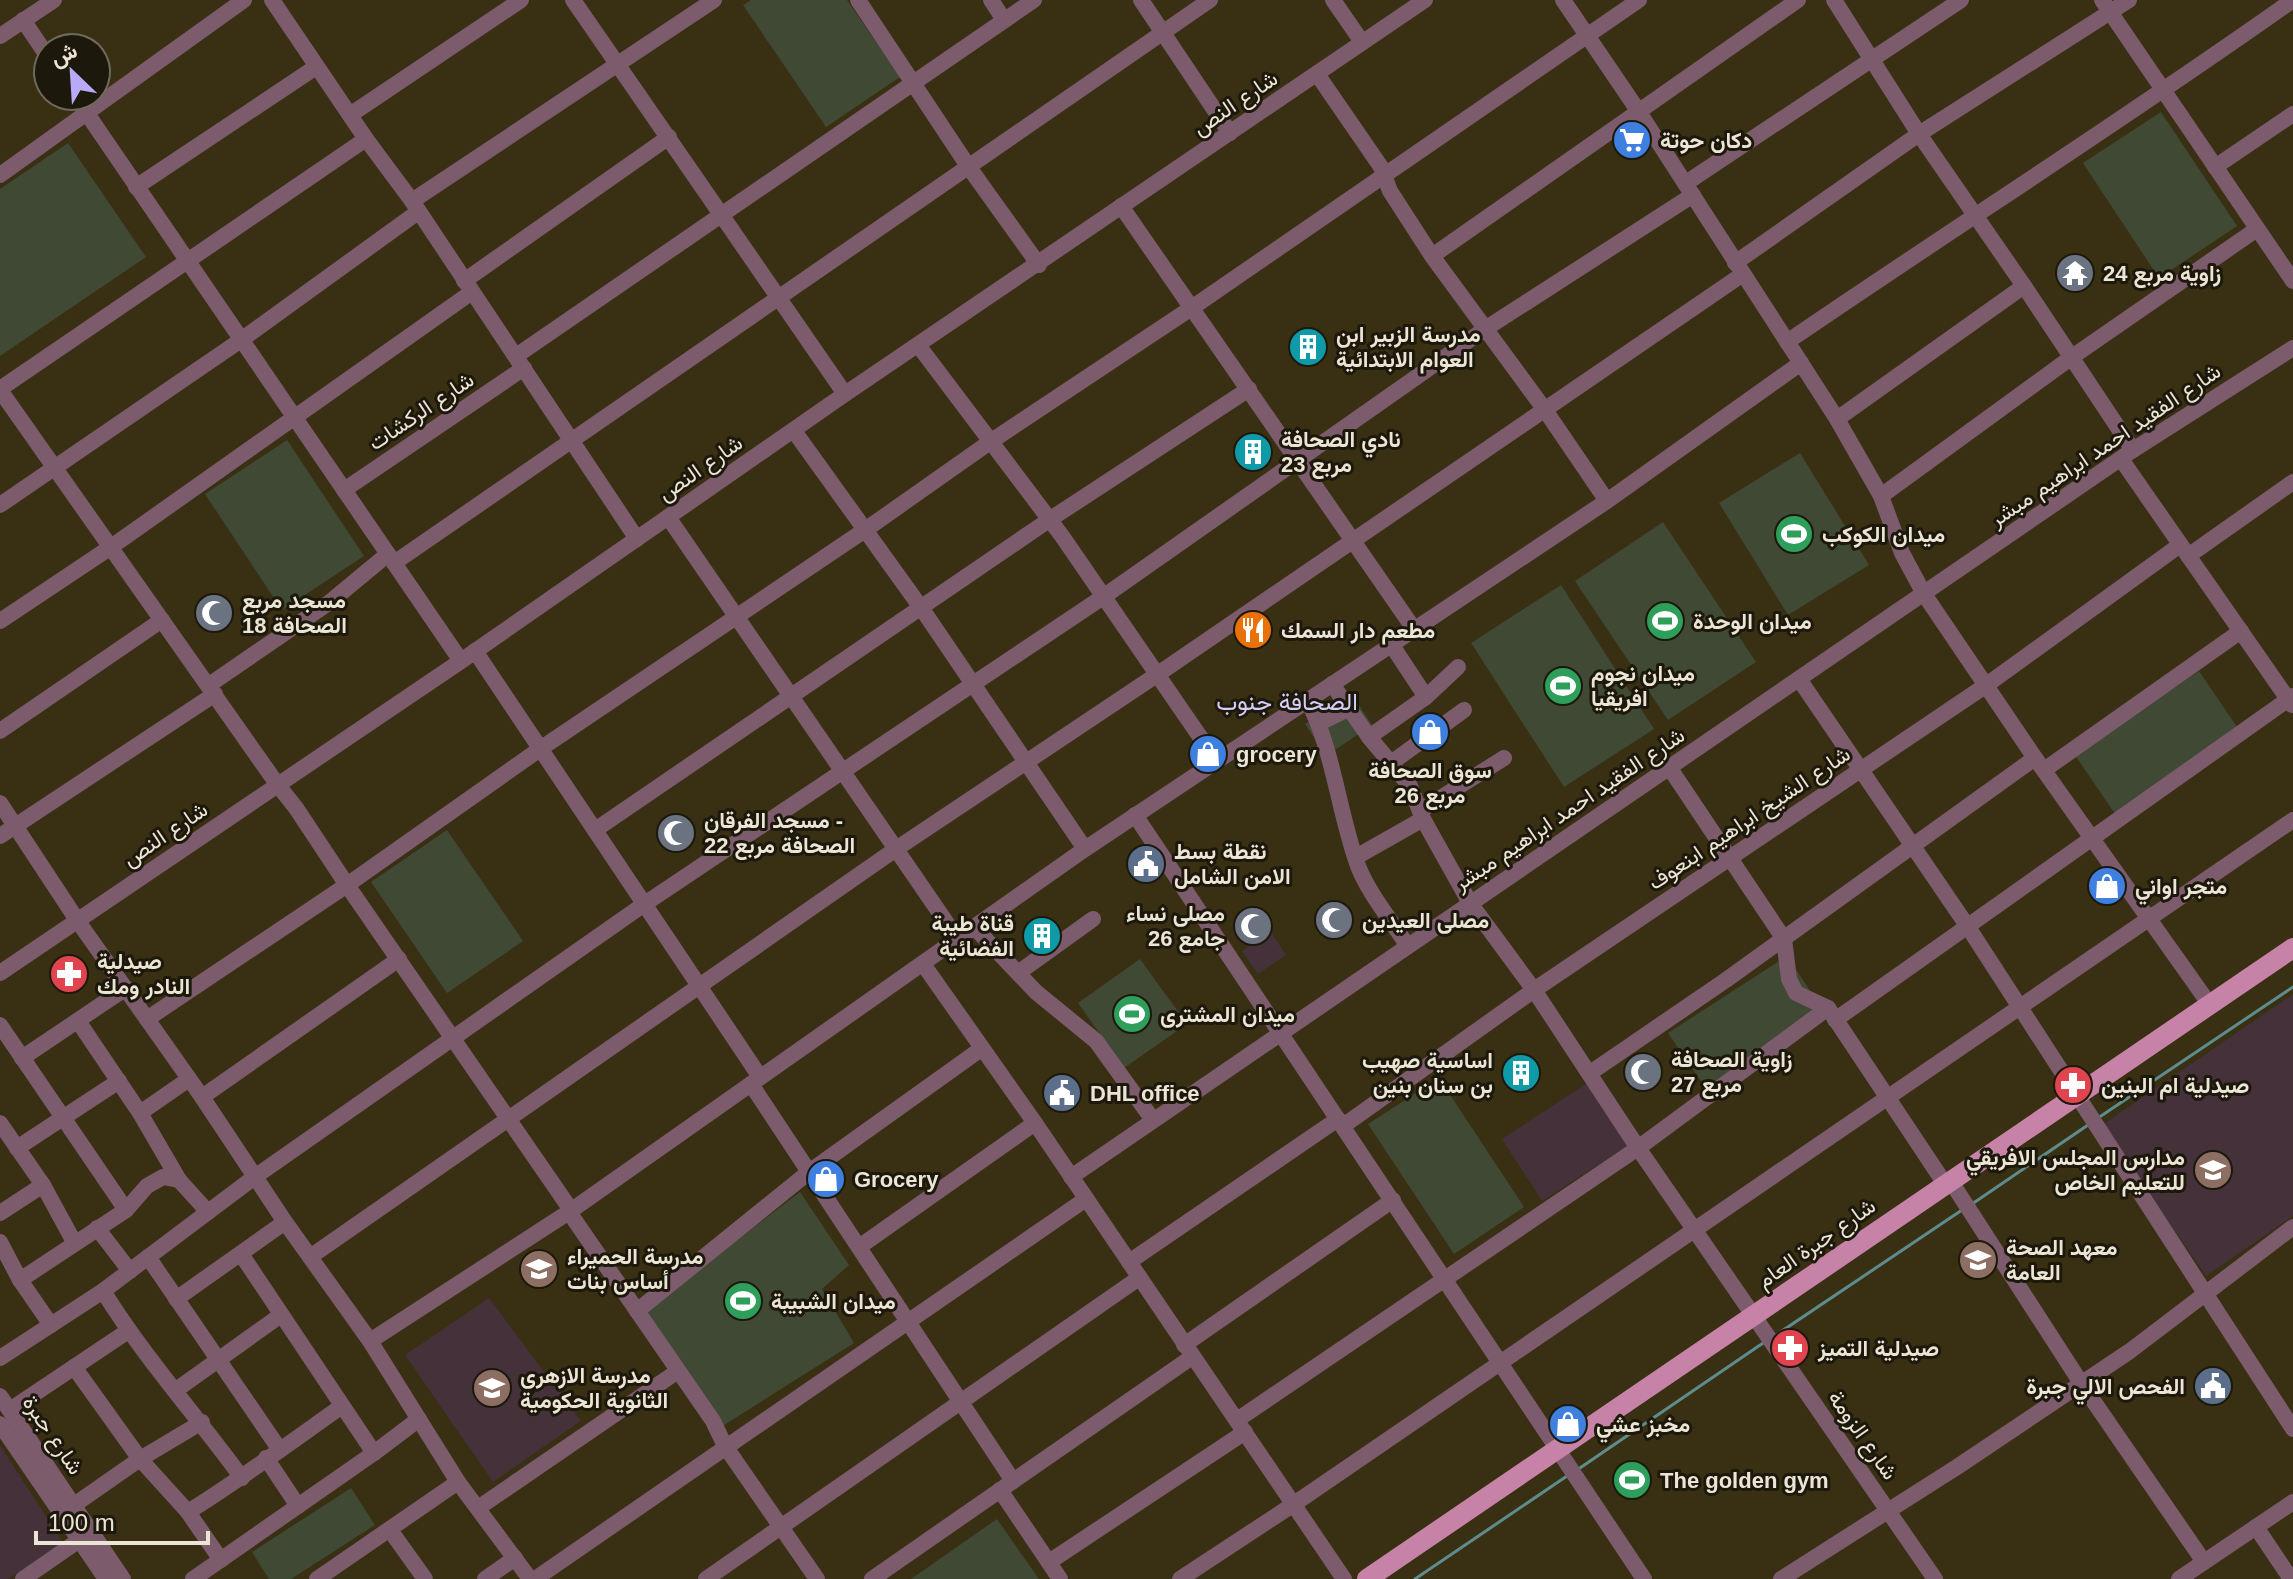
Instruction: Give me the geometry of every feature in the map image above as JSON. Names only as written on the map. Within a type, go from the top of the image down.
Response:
[{"type":"main road","name":"شارع جبرة العام","points":[[1367,1579],[2293,948]]},
{"type":"street","points":[[0,36],[23,20],[36,5],[54,0]]},
{"type":"street","points":[[112,92],[244,0]]},
{"type":"street","points":[[272,0],[637,539]]},
{"type":"street","points":[[350,115],[521,0]]},
{"type":"street","points":[[573,0],[845,394]]},
{"type":"street","points":[[0,505],[241,340],[415,207],[618,62],[714,0]]},
{"type":"street","points":[[991,0],[1004,20]]},
{"type":"street","name":"شارع الركشات","points":[[344,490],[720,213],[1034,0]]},
{"type":"street","points":[[1141,0],[1230,133]]},
{"type":"street","points":[[0,836],[212,690],[391,558],[571,439],[1210,0]]},
{"type":"street","points":[[1333,0],[1362,42]]},
{"type":"street","name":"شارع النص","points":[[0,973],[1425,0]]},
{"type":"street","points":[[1563,0],[1837,419],[1881,496],[1902,553],[1924,594],[2039,764],[2210,1005]]},
{"type":"street","points":[[147,1019],[1639,0]]},
{"type":"street","points":[[1432,256],[1798,0]]},
{"type":"street","points":[[1049,1562],[1444,1279],[1832,1014],[1968,927],[2291,700],[2184,550],[2072,357],[1919,134],[1834,0]]},
{"type":"street","points":[[0,1358],[103,1291],[256,1176],[643,905],[1103,597],[1873,58],[1961,0]]},
{"type":"street","points":[[310,1257],[896,849],[1545,410],[1919,134],[2106,6],[2129,0]]},
{"type":"street","points":[[1787,342],[2164,91],[2293,0]]},
{"type":"street","points":[[865,2],[912,83],[1039,265]]},
{"type":"street","points":[[2106,6],[2293,281]]},
{"type":"street","points":[[23,20],[32,33]]},
{"type":"street","points":[[136,187],[316,67]]},
{"type":"street","points":[[1317,74],[1384,175],[1390,191],[1432,256],[1545,410],[1607,501]]},
{"type":"street","points":[[0,175],[84,112]]},
{"type":"street","points":[[86,112],[391,558],[540,749],[595,830],[699,987],[809,1172],[961,1402],[1060,1579]]},
{"type":"street","points":[[2215,167],[2293,114]]},
{"type":"street","points":[[0,621],[111,547],[293,416],[669,137]]},
{"type":"street","points":[[366,139],[0,390],[296,808],[817,1579]]},
{"type":"street","points":[[1121,206],[1414,629]]},
{"type":"street","points":[[1881,496],[2072,357],[2257,229]]},
{"type":"street","points":[[1837,419],[2024,286]]},
{"type":"street","points":[[918,345],[1049,520],[1216,760]]},
{"type":"street","name":"شارع الفقيد احمد ابراهيم مبشر","points":[[1071,1177],[2127,455],[2293,348]]},
{"type":"street","points":[[370,1341],[570,1211],[1085,849],[1607,501],[1801,363]]},
{"type":"street","points":[[595,830],[1049,520],[1249,389]]},
{"type":"street","points":[[794,431],[922,609],[1085,849]]},
{"type":"street","name":"شارع الشيخ ابراهيم ابنعوف","points":[[1129,1262],[1341,1123],[2184,550],[2293,482]]},
{"type":"street","points":[[668,517],[957,938]]},
{"type":"street","points":[[0,731],[162,620]]},
{"type":"street","points":[[1590,1073],[1913,847],[2241,631]]},
{"type":"street","points":[[1391,644],[1426,697]]},
{"type":"street","points":[[1369,737],[1426,697],[1458,667]]},
{"type":"street","points":[[1799,679],[1968,927],[2293,1429]]},
{"type":"street","name":"شارع الزومة","points":[[1332,684],[1369,737],[1410,786],[1422,815],[1470,903],[1534,990],[1638,1148],[1935,1579]]},
{"type":"street","points":[[1307,699],[1319,723],[1356,857],[1369,886],[1407,945]]},
{"type":"street","points":[[1319,723],[1348,709]]},
{"type":"street","points":[[1391,763],[1464,710]]},
{"type":"street","points":[[1356,857],[1504,758]]},
{"type":"street","points":[[1669,767],[1784,939],[1789,979],[1796,993],[1832,1014],[2204,1562]]},
{"type":"street","points":[[0,803],[77,920],[370,1341],[458,1482],[532,1579],[1086,1199]]},
{"type":"street","points":[[1135,815],[1644,1579]]},
{"type":"street","points":[[1180,1579],[2293,820]]},
{"type":"street","points":[[1018,973],[1093,919]]},
{"type":"street","points":[[974,927],[1041,996],[1096,1041],[1153,1120]]},
{"type":"street","points":[[202,1097],[399,959]]},
{"type":"street","points":[[923,964],[1035,1123],[1344,1579]]},
{"type":"street","points":[[22,1058],[126,988]]},
{"type":"street","points":[[78,1021],[140,1113],[179,1180],[208,1212]]},
{"type":"street","points":[[0,1025],[126,1210]]},
{"type":"street","points":[[637,1311],[809,1172],[981,1049]]},
{"type":"street","points":[[140,1113],[189,1079]]},
{"type":"street","points":[[17,1148],[119,1081]]},
{"type":"street","points":[[0,1123],[43,1185],[74,1242]]},
{"type":"street","points":[[859,1247],[1035,1123]]},
{"type":"street","points":[[20,1280],[126,1210],[147,1186],[163,1177],[179,1180]]},
{"type":"street","points":[[0,1213],[43,1185]]},
{"type":"street","points":[[872,1579],[1006,1486],[1393,1200]]},
{"type":"street","points":[[176,1299],[285,1222]]},
{"type":"street","points":[[1781,1579],[1957,1467],[2130,1351],[2293,1227]]},
{"type":"street","points":[[97,1228],[130,1271]]},
{"type":"street","points":[[0,1242],[20,1280],[51,1325]]},
{"type":"street","points":[[241,1254],[374,1453]]},
{"type":"street","points":[[148,1257],[217,1360],[273,1454],[298,1506]]},
{"type":"street","points":[[706,1579],[1139,1278]]},
{"type":"street","points":[[103,1291],[128,1331],[202,1422],[242,1478]]},
{"type":"street","points":[[176,1390],[281,1315]]},
{"type":"street","points":[[3,1410],[128,1331]]},
{"type":"street","points":[[74,1367],[140,1459],[188,1512],[221,1560]]},
{"type":"street","points":[[478,1508],[678,1371]]},
{"type":"street","points":[[188,1512],[242,1478],[342,1406]]},
{"type":"street","name":"شارع جبرة","points":[[3,1410],[74,1505],[106,1579]]},
{"type":"street","name":"شارع جبرة","points":[[3,1410],[85,1536],[123,1579]]},
{"type":"street","points":[[193,1579],[419,1419]]},
{"type":"street","points":[[74,1505],[140,1459],[202,1422]]},
{"type":"street","points":[[317,1579],[458,1482]]},
{"type":"street","points":[[2179,1579],[2293,1502]]},
{"type":"street","points":[[2256,1527],[2291,1579]]},
{"type":"street","points":[[390,1530],[425,1579]]},
{"type":"street","points":[[23,1579],[85,1536]]},
{"type":"street","points":[[485,1579],[515,1558]]},
{"type":"shaded area","points":[[1271,932],[1286,955],[1258,974],[1242,951]]},
{"type":"shaded area","name":"مدارس المجلس الافريقي للتعليم الخاص","points":[[2293,994],[2293,1216],[2206,1276],[2102,1125]]},
{"type":"shaded area","points":[[1592,1080],[1633,1142],[1542,1201],[1502,1139]]},
{"type":"shaded area","name":"مدرسة الازهري الثانوية الحكومية","points":[[489,1298],[581,1421],[493,1482],[405,1355]]},
{"type":"shaded area","points":[[0,1445],[64,1544],[8,1579],[0,1579]]},
{"type":"green space","points":[[751,0],[847,0],[900,77],[826,127],[743,5]]},
{"type":"green space","points":[[2161,112],[2237,226],[2159,278],[2083,163]]},
{"type":"green space","points":[[68,143],[146,257],[0,356],[0,189]]},
{"type":"green space","points":[[287,440],[364,556],[282,610],[205,494]]},
{"type":"green space","name":"ميدان الكوكب","points":[[1800,453],[1869,565],[1788,615],[1719,503]]},
{"type":"green space","name":"ميدان الوحدة","points":[[1663,522],[1756,662],[1668,720],[1575,581]]},
{"type":"green space","name":"ميدان نجوم افريقيا","points":[[1561,585],[1654,729],[1564,787],[1471,643]]},
{"type":"green space","points":[[2199,671],[2239,730],[2115,814],[2075,755]]},
{"type":"green space","points":[[1351,693],[1372,725],[1326,756],[1305,724]]},
{"type":"green space","points":[[447,830],[523,941],[447,993],[371,882]]},
{"type":"green space","points":[[1787,956],[1823,1010],[1707,1090],[1668,1033]]},
{"type":"green space","name":"ميدان المشترى","points":[[1140,959],[1187,1024],[1124,1068],[1078,1003]]},
{"type":"green space","points":[[1439,1078],[1524,1207],[1454,1254],[1368,1124]]},
{"type":"green space","name":"ميدان الشبيبة","points":[[800,1192],[849,1265],[822,1289],[854,1343],[721,1427],[643,1312]]},
{"type":"green space","points":[[351,1488],[375,1525],[291,1579],[269,1579],[252,1552]]},
{"type":"green space","points":[[997,1519],[1039,1579],[911,1579]]},
{"type":"waterway","points":[[2098,1118],[2293,987]]},
{"type":"waterway","points":[[1972,1204],[2088,1125]]},
{"type":"waterway","points":[[1776,1335],[1962,1210]]},
{"type":"waterway","points":[[1577,1470],[1766,1341]]},
{"type":"waterway","points":[[1415,1579],[1567,1476]]},
{"type":"place","name":"دكان حوتة","points":[[1632,140]]},
{"type":"place","name":"زاوية مربع 24","points":[[2075,273]]},
{"type":"place","name":"مدرسة الزبير ابن العوام الابتدائية","points":[[1308,347]]},
{"type":"place","name":"نادي الصحافة مربع 23","points":[[1253,452]]},
{"type":"place","name":"ميدان الكوكب","points":[[1794,534]]},
{"type":"place","name":"مسجد مربع 18 الصحافة","points":[[214,613]]},
{"type":"place","name":"ميدان الوحدة","points":[[1665,621]]},
{"type":"place","name":"مطعم دار السمك","points":[[1253,630]]},
{"type":"place","name":"ميدان نجوم افريقيا","points":[[1563,686]]},
{"type":"place","name":"سوق الصحافة مربع 26","points":[[1430,732]]},
{"type":"place","name":"grocery","points":[[1208,754]]},
{"type":"place","name":"مسجد الفرقان - الصحافة مربع 22","points":[[676,833]]},
{"type":"place","name":"نقطة بسط الامن الشامل","points":[[1146,864]]},
{"type":"place","name":"متجر اواني","points":[[2107,886]]},
{"type":"place","name":"مصلى العيدين","points":[[1334,920]]},
{"type":"place","name":"مصلى نساء جامع 26","points":[[1253,926]]},
{"type":"place","name":"قناة طيبة الفضائية","points":[[1042,936]]},
{"type":"place","name":"صيدلية النادر ومك","points":[[69,974]]},
{"type":"place","name":"ميدان المشترى","points":[[1132,1014]]},
{"type":"place","name":"زاوية الصحافة مربع 27","points":[[1643,1072]]},
{"type":"place","name":"اساسية صهيب بن سنان بنين","points":[[1521,1073]]},
{"type":"place","name":"صيدلية ام البنين","points":[[2073,1085]]},
{"type":"place","name":"DHL office","points":[[1062,1093]]},
{"type":"place","name":"مدارس المجلس الافريقي للتعليم الخاص","points":[[2213,1170]]},
{"type":"place","name":"Grocery","points":[[826,1179]]},
{"type":"place","name":"معهد الصحة العامة","points":[[1978,1260]]},
{"type":"place","name":"مدرسة الحميراء أساس بنات","points":[[539,1269]]},
{"type":"place","name":"ميدان الشبيبة","points":[[743,1301]]},
{"type":"place","name":"صيدلية التميز","points":[[1790,1348]]},
{"type":"place","name":"الفحص الالي جبرة","points":[[2213,1386]]},
{"type":"place","name":"مدرسة الازهري الثانوية الحكومية","points":[[492,1388]]},
{"type":"place","name":"مخبز عشي","points":[[1568,1424]]},
{"type":"place","name":"The golden gym","points":[[1632,1480]]},
{"type":"district","name":"الصحافة جنوب","points":[[1287,701]]}]
